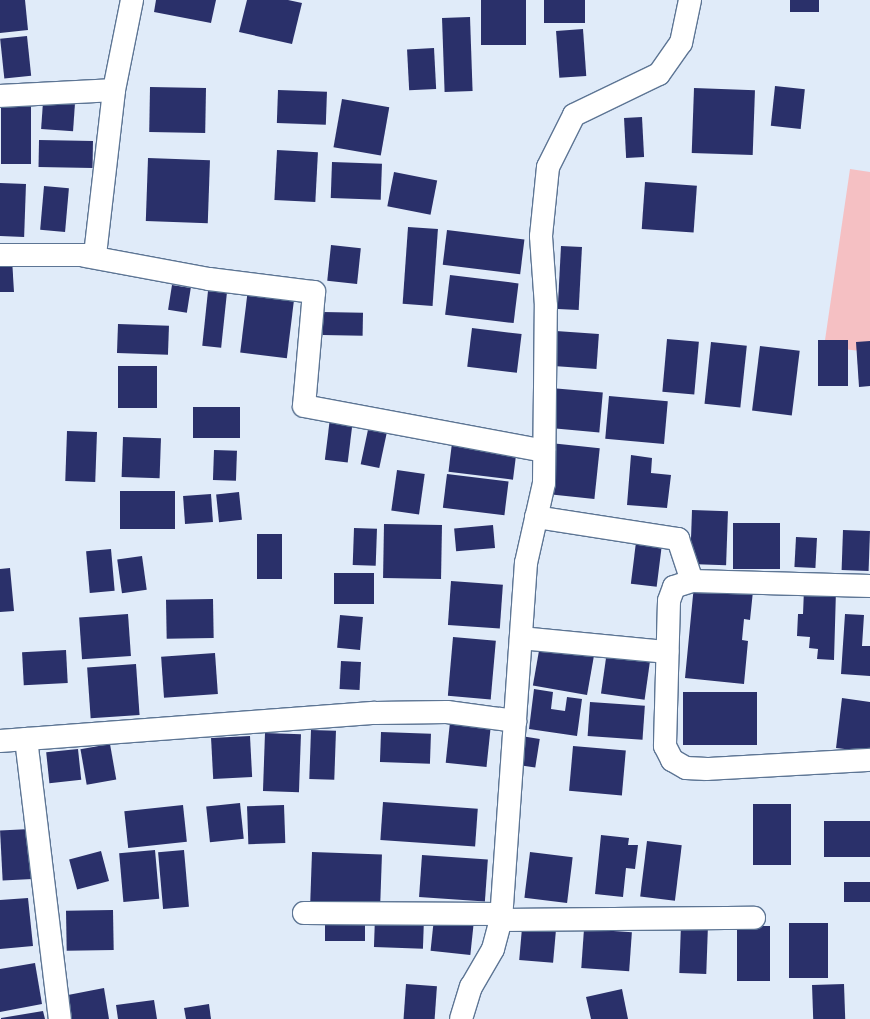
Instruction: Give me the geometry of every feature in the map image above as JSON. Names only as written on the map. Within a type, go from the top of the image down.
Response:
[{"type":"street","points":[[0,256],[95,255],[114,90],[132,0]]},
{"type":"street","points":[[461,1019],[471,987],[493,949],[501,917],[526,562],[544,483],[546,306],[541,236],[548,167],[574,115],[659,74],[681,43],[690,0]]},
{"type":"street","points":[[0,96],[114,90]]},
{"type":"street","points":[[85,256],[209,279],[314,292],[304,406],[544,450]]},
{"type":"street","points":[[536,518],[678,539],[692,581]]},
{"type":"street","points":[[870,586],[692,581],[674,587],[669,601],[665,746],[672,760],[686,768],[707,769],[870,760]]},
{"type":"street","points":[[521,638],[667,652]]},
{"type":"street","points":[[0,741],[375,713],[447,712],[515,721]]},
{"type":"street","points":[[26,739],[60,1019]]},
{"type":"street","points":[[304,913],[501,917],[754,918]]},
{"type":"shaded area","points":[[850,169],[870,172],[870,352],[824,347]]},
{"type":"building","points":[[0,0],[25,0],[28,30],[0,33]]},
{"type":"building","points":[[156,0],[216,0],[211,23],[154,12]]},
{"type":"building","points":[[247,0],[288,0],[302,3],[292,44],[239,32]]},
{"type":"building","points":[[481,0],[526,0],[526,45],[481,45]]},
{"type":"building","points":[[544,0],[585,0],[585,23],[544,23]]},
{"type":"building","points":[[790,0],[819,0],[819,12],[790,12]]},
{"type":"building","points":[[470,17],[473,91],[445,92],[442,18]]},
{"type":"building","points":[[583,29],[586,76],[559,78],[556,31]]},
{"type":"building","points":[[27,36],[31,76],[4,79],[0,39]]},
{"type":"building","points":[[434,48],[436,89],[409,90],[407,49]]},
{"type":"building","points":[[775,86],[805,89],[801,129],[771,126]]},
{"type":"building","points":[[150,87],[206,88],[205,133],[149,132]]},
{"type":"building","points":[[694,88],[755,90],[753,155],[692,153]]},
{"type":"building","points":[[278,90],[327,92],[326,125],[277,123]]},
{"type":"building","points":[[342,99],[389,107],[381,156],[333,147]]},
{"type":"building","points":[[43,102],[75,104],[73,131],[41,129]]},
{"type":"building","points":[[1,104],[31,104],[31,164],[1,164]]},
{"type":"building","points":[[642,117],[644,157],[626,158],[624,118]]},
{"type":"building","points":[[39,140],[93,141],[93,168],[39,167]]},
{"type":"building","points":[[277,150],[318,152],[315,202],[274,200]]},
{"type":"building","points":[[148,158],[210,160],[208,223],[146,221]]},
{"type":"building","points":[[332,162],[382,164],[381,200],[331,198]]},
{"type":"building","points":[[394,172],[437,180],[431,215],[387,206]]},
{"type":"building","points":[[645,182],[697,186],[694,233],[642,229]]},
{"type":"building","points":[[0,183],[26,184],[24,237],[0,236]]},
{"type":"building","points":[[44,186],[69,188],[65,232],[40,230]]},
{"type":"building","points":[[408,227],[438,229],[433,306],[403,304]]},
{"type":"building","points":[[447,230],[524,240],[520,274],[443,265]]},
{"type":"building","points":[[331,245],[361,248],[357,284],[327,281]]},
{"type":"building","points":[[561,246],[582,247],[579,310],[558,309]]},
{"type":"building","points":[[12,259],[14,292],[0,292],[0,260]]},
{"type":"building","points":[[450,275],[518,283],[514,323],[445,315]]},
{"type":"building","points":[[172,285],[191,288],[187,313],[168,310]]},
{"type":"building","points":[[248,289],[295,295],[287,358],[240,353]]},
{"type":"building","points":[[208,291],[227,293],[221,348],[202,346]]},
{"type":"building","points":[[323,312],[363,313],[363,336],[323,335]]},
{"type":"building","points":[[118,324],[169,326],[168,355],[117,353]]},
{"type":"building","points":[[472,328],[522,334],[517,373],[467,367]]},
{"type":"building","points":[[556,331],[599,334],[596,369],[554,366]]},
{"type":"building","points":[[667,339],[699,342],[694,395],[662,392]]},
{"type":"building","points":[[818,340],[848,340],[848,386],[818,386]]},
{"type":"building","points":[[870,341],[870,386],[859,387],[856,342]]},
{"type":"building","points":[[711,342],[747,346],[740,407],[705,404]]},
{"type":"building","points":[[760,346],[800,351],[792,415],[752,411]]},
{"type":"building","points":[[118,366],[157,366],[157,408],[118,408]]},
{"type":"building","points":[[551,388],[603,393],[599,432],[548,428]]},
{"type":"building","points":[[609,396],[668,401],[664,444],[605,439]]},
{"type":"building","points":[[193,407],[240,407],[240,438],[193,438]]},
{"type":"building","points":[[330,418],[353,421],[348,462],[325,460]]},
{"type":"building","points":[[369,425],[388,429],[379,468],[361,464]]},
{"type":"building","points":[[67,431],[97,432],[95,482],[65,481]]},
{"type":"building","points":[[123,437],[161,438],[160,478],[122,477]]},
{"type":"building","points":[[452,443],[517,451],[513,480],[448,472]]},
{"type":"building","points":[[550,443],[600,448],[594,499],[545,494]]},
{"type":"building","points":[[214,450],[237,451],[236,481],[213,480]]},
{"type":"building","points":[[631,455],[652,458],[651,473],[671,475],[667,508],[627,505]]},
{"type":"building","points":[[397,470],[425,474],[419,514],[391,511]]},
{"type":"building","points":[[447,474],[509,482],[504,515],[443,508]]},
{"type":"building","points":[[120,491],[175,491],[175,529],[120,529]]},
{"type":"building","points":[[239,492],[242,520],[219,522],[216,494]]},
{"type":"building","points":[[211,494],[213,522],[185,524],[183,496]]},
{"type":"building","points":[[692,510],[728,511],[726,565],[690,564]]},
{"type":"building","points":[[733,523],[780,523],[780,569],[733,569]]},
{"type":"building","points":[[384,524],[442,525],[441,579],[383,578]]},
{"type":"building","points":[[493,525],[495,548],[456,551],[454,528]]},
{"type":"building","points":[[354,528],[377,529],[376,566],[353,565]]},
{"type":"building","points":[[843,530],[870,531],[869,571],[842,570]]},
{"type":"building","points":[[257,534],[282,534],[282,579],[257,579]]},
{"type":"building","points":[[796,537],[817,538],[815,568],[794,567]]},
{"type":"building","points":[[636,542],[662,545],[657,587],[631,584]]},
{"type":"building","points":[[111,549],[115,591],[90,593],[86,551]]},
{"type":"building","points":[[142,556],[147,590],[122,593],[117,559]]},
{"type":"building","points":[[10,568],[14,611],[0,612],[0,569]]},
{"type":"building","points":[[334,573],[374,573],[374,604],[334,604]]},
{"type":"building","points":[[451,581],[503,585],[500,629],[448,625]]},
{"type":"building","points":[[694,585],[753,591],[750,620],[744,619],[742,640],[748,641],[744,684],[685,678]]},
{"type":"building","points":[[804,589],[836,590],[834,660],[817,659],[818,649],[809,648],[810,637],[797,636],[798,614],[803,614]]},
{"type":"building","points":[[213,599],[214,638],[167,639],[166,600]]},
{"type":"building","points":[[128,614],[131,656],[82,659],[79,617]]},
{"type":"building","points":[[845,614],[864,615],[862,646],[870,646],[870,676],[841,674]]},
{"type":"building","points":[[340,615],[363,617],[360,650],[337,648]]},
{"type":"building","points":[[453,637],[496,641],[491,700],[448,696]]},
{"type":"building","points":[[540,645],[594,655],[587,695],[533,685]]},
{"type":"building","points":[[66,650],[68,683],[24,685],[22,652]]},
{"type":"building","points":[[607,651],[651,657],[645,700],[601,694]]},
{"type":"building","points":[[215,653],[218,694],[164,698],[161,657]]},
{"type":"building","points":[[341,661],[361,662],[360,690],[340,689]]},
{"type":"building","points":[[136,664],[140,715],[91,718],[87,667]]},
{"type":"building","points":[[534,689],[553,692],[551,709],[565,711],[567,697],[582,699],[577,736],[529,729]]},
{"type":"building","points":[[683,692],[757,692],[757,745],[683,745]]},
{"type":"building","points":[[842,698],[870,702],[870,752],[836,748]]},
{"type":"building","points":[[590,702],[645,706],[642,740],[588,736]]},
{"type":"building","points":[[450,722],[491,726],[486,767],[446,763]]},
{"type":"building","points":[[311,730],[336,731],[334,780],[309,779]]},
{"type":"building","points":[[381,732],[431,734],[430,764],[380,762]]},
{"type":"building","points":[[265,733],[301,734],[299,792],[263,791]]},
{"type":"building","points":[[250,736],[252,777],[213,779],[211,738]]},
{"type":"building","points":[[521,736],[540,739],[535,768],[516,765]]},
{"type":"building","points":[[110,744],[116,779],[87,785],[80,749]]},
{"type":"building","points":[[573,746],[626,751],[622,795],[569,791]]},
{"type":"building","points":[[78,749],[81,780],[49,783],[46,752]]},
{"type":"building","points":[[383,802],[478,809],[475,847],[380,840]]},
{"type":"building","points":[[240,803],[244,839],[210,842],[206,807]]},
{"type":"building","points":[[753,804],[791,804],[791,865],[753,865]]},
{"type":"building","points":[[183,805],[187,842],[128,848],[124,811]]},
{"type":"building","points":[[284,805],[285,843],[248,844],[247,806]]},
{"type":"building","points":[[824,821],[870,821],[870,857],[824,857]]},
{"type":"building","points":[[30,829],[33,879],[3,881],[0,831]]},
{"type":"building","points":[[601,835],[629,838],[628,845],[638,845],[635,869],[626,868],[623,897],[595,894]]},
{"type":"building","points":[[647,841],[682,845],[675,901],[640,897]]},
{"type":"building","points":[[155,850],[159,899],[123,902],[119,853]]},
{"type":"building","points":[[184,850],[189,907],[163,909],[158,852]]},
{"type":"building","points":[[101,851],[109,881],[77,889],[69,860]]},
{"type":"building","points":[[312,852],[382,854],[380,904],[310,902]]},
{"type":"building","points":[[530,852],[573,857],[567,903],[524,898]]},
{"type":"building","points":[[422,855],[488,860],[485,902],[419,897]]},
{"type":"building","points":[[844,882],[870,882],[870,902],[844,902]]},
{"type":"building","points":[[28,898],[33,946],[0,949],[0,900]]},
{"type":"building","points":[[113,910],[114,950],[67,951],[66,911]]},
{"type":"building","points":[[375,917],[424,919],[423,949],[374,947]]},
{"type":"building","points":[[325,918],[365,918],[365,941],[325,941]]},
{"type":"building","points":[[434,918],[474,922],[470,955],[431,951]]},
{"type":"building","points":[[789,923],[828,923],[828,978],[789,978]]},
{"type":"building","points":[[681,924],[708,925],[706,974],[679,973]]},
{"type":"building","points":[[737,926],[770,926],[770,981],[737,981]]},
{"type":"building","points":[[522,928],[556,931],[553,963],[519,960]]},
{"type":"building","points":[[584,929],[632,932],[629,971],[581,968]]},
{"type":"building","points":[[35,963],[42,1004],[0,1012],[0,969]]},
{"type":"building","points":[[406,984],[437,986],[435,1019],[404,1019]]},
{"type":"building","points":[[844,984],[845,1019],[813,1019],[812,985]]},
{"type":"building","points":[[104,988],[109,1019],[72,1019],[68,995]]},
{"type":"building","points":[[622,989],[628,1019],[591,1019],[586,997]]},
{"type":"building","points":[[154,1000],[157,1019],[118,1019],[116,1005]]},
{"type":"building","points":[[209,1004],[211,1019],[186,1019],[184,1008]]},
{"type":"building","points":[[43,1011],[45,1019],[1,1019],[1,1018]]}]
